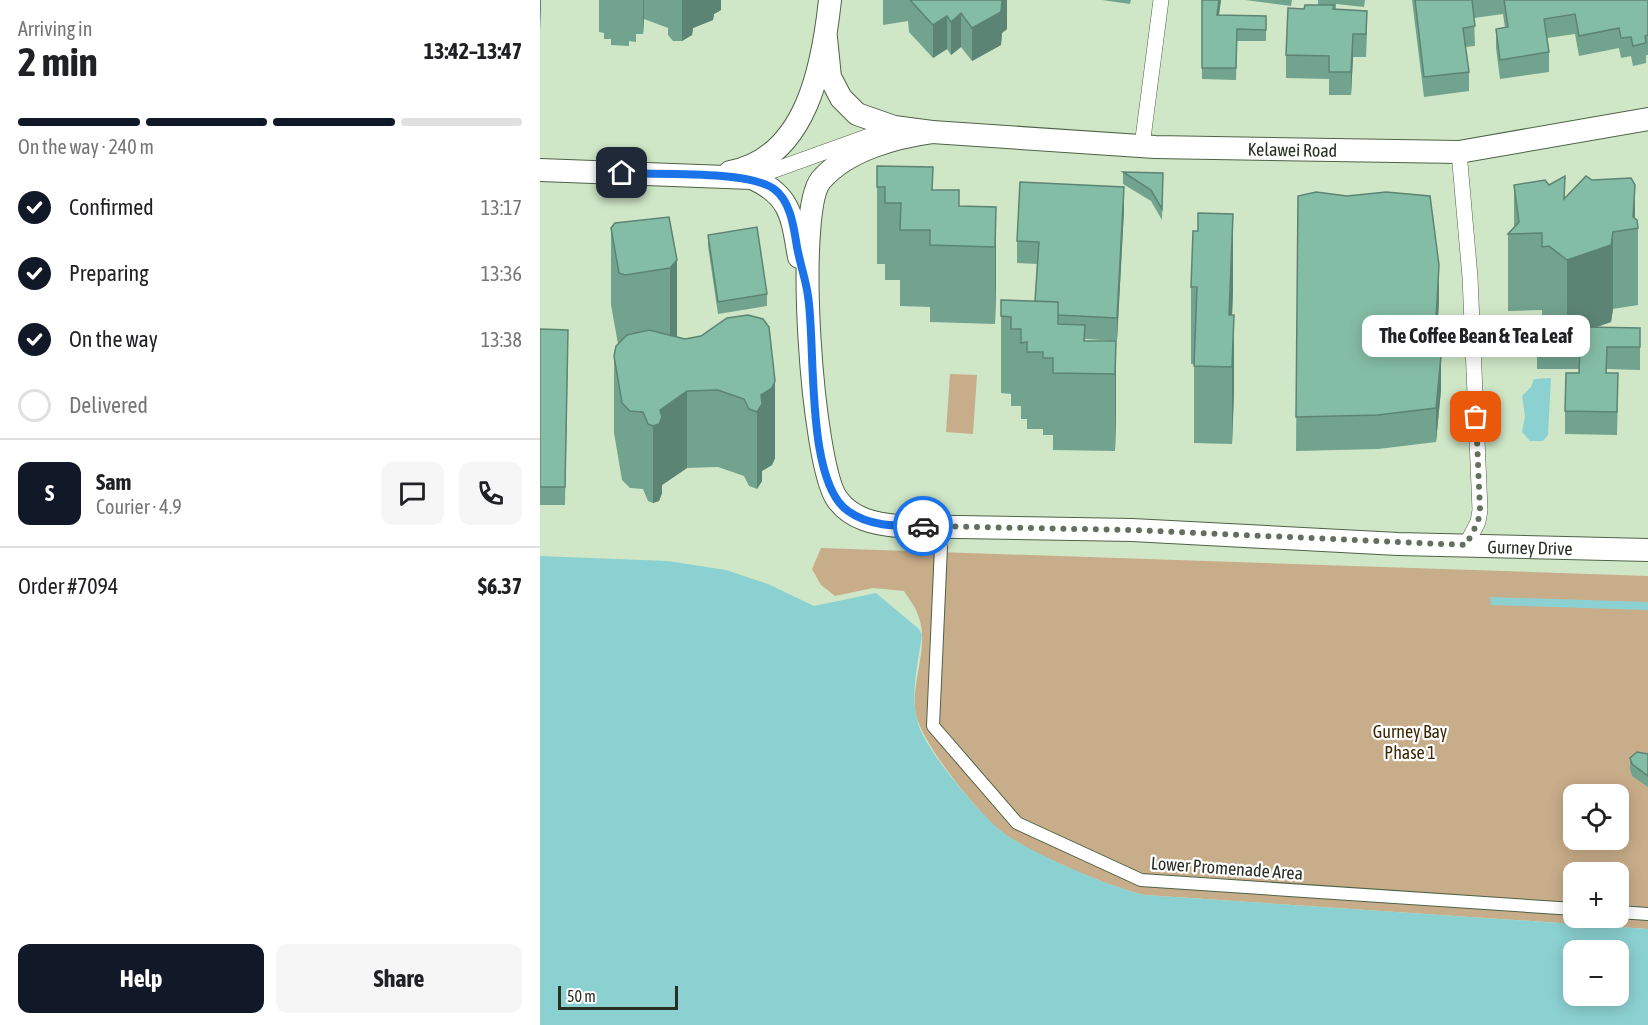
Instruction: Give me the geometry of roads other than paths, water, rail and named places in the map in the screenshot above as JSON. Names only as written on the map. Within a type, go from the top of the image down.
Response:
[{"type":"main road","points":[[708,177],[757,165],[782,144],[804,110],[826,38],[830,0]]},
{"type":"main road","name":"Kelawei Road","points":[[826,38],[830,77],[841,98],[857,114],[894,127],[932,132],[1142,146],[1459,152],[1648,119]]},
{"type":"main road","name":"Kelawei Road","points":[[809,297],[809,222],[813,193],[821,180],[856,155],[877,145],[905,136],[932,132]]},
{"type":"main road","points":[[540,170],[752,178],[775,190],[784,201],[792,222],[809,297]]},
{"type":"main road","name":"Gurney Drive","points":[[809,297],[811,371],[825,471],[838,501],[847,511],[859,518],[879,524],[898,526],[1132,530],[1466,545],[1648,550]]},
{"type":"street","points":[[1142,146],[1161,0]]},
{"type":"street","points":[[752,178],[894,127]]},
{"type":"street","points":[[1459,152],[1470,277],[1480,510],[1478,522],[1466,545]]},
{"type":"street","name":"Lower Promenade Area","points":[[941,547],[933,726],[1017,823],[1141,880],[1563,908]]},
{"type":"street","points":[[1629,913],[1648,914]]},
{"type":"water","points":[[1551,378],[1548,435],[1543,441],[1530,441],[1522,432],[1525,416],[1522,396],[1531,387],[1534,379]]},
{"type":"water","points":[[540,556],[668,561],[726,570],[768,584],[814,606],[876,593],[919,629],[922,635],[914,692],[916,715],[924,737],[942,765],[967,796],[1000,830],[1028,848],[1112,885],[1145,895],[1563,923],[1563,928],[1648,929],[1648,1025],[540,1025]]},
{"type":"water","points":[[1490,597],[1648,602],[1648,610],[1491,605]]},
{"type":"place","name":"The Coffee Bean & Tea Leaf","points":[[1476,417]]},
{"type":"park label","name":"Gurney Bay Phase 1","points":[[1410,741]]}]
